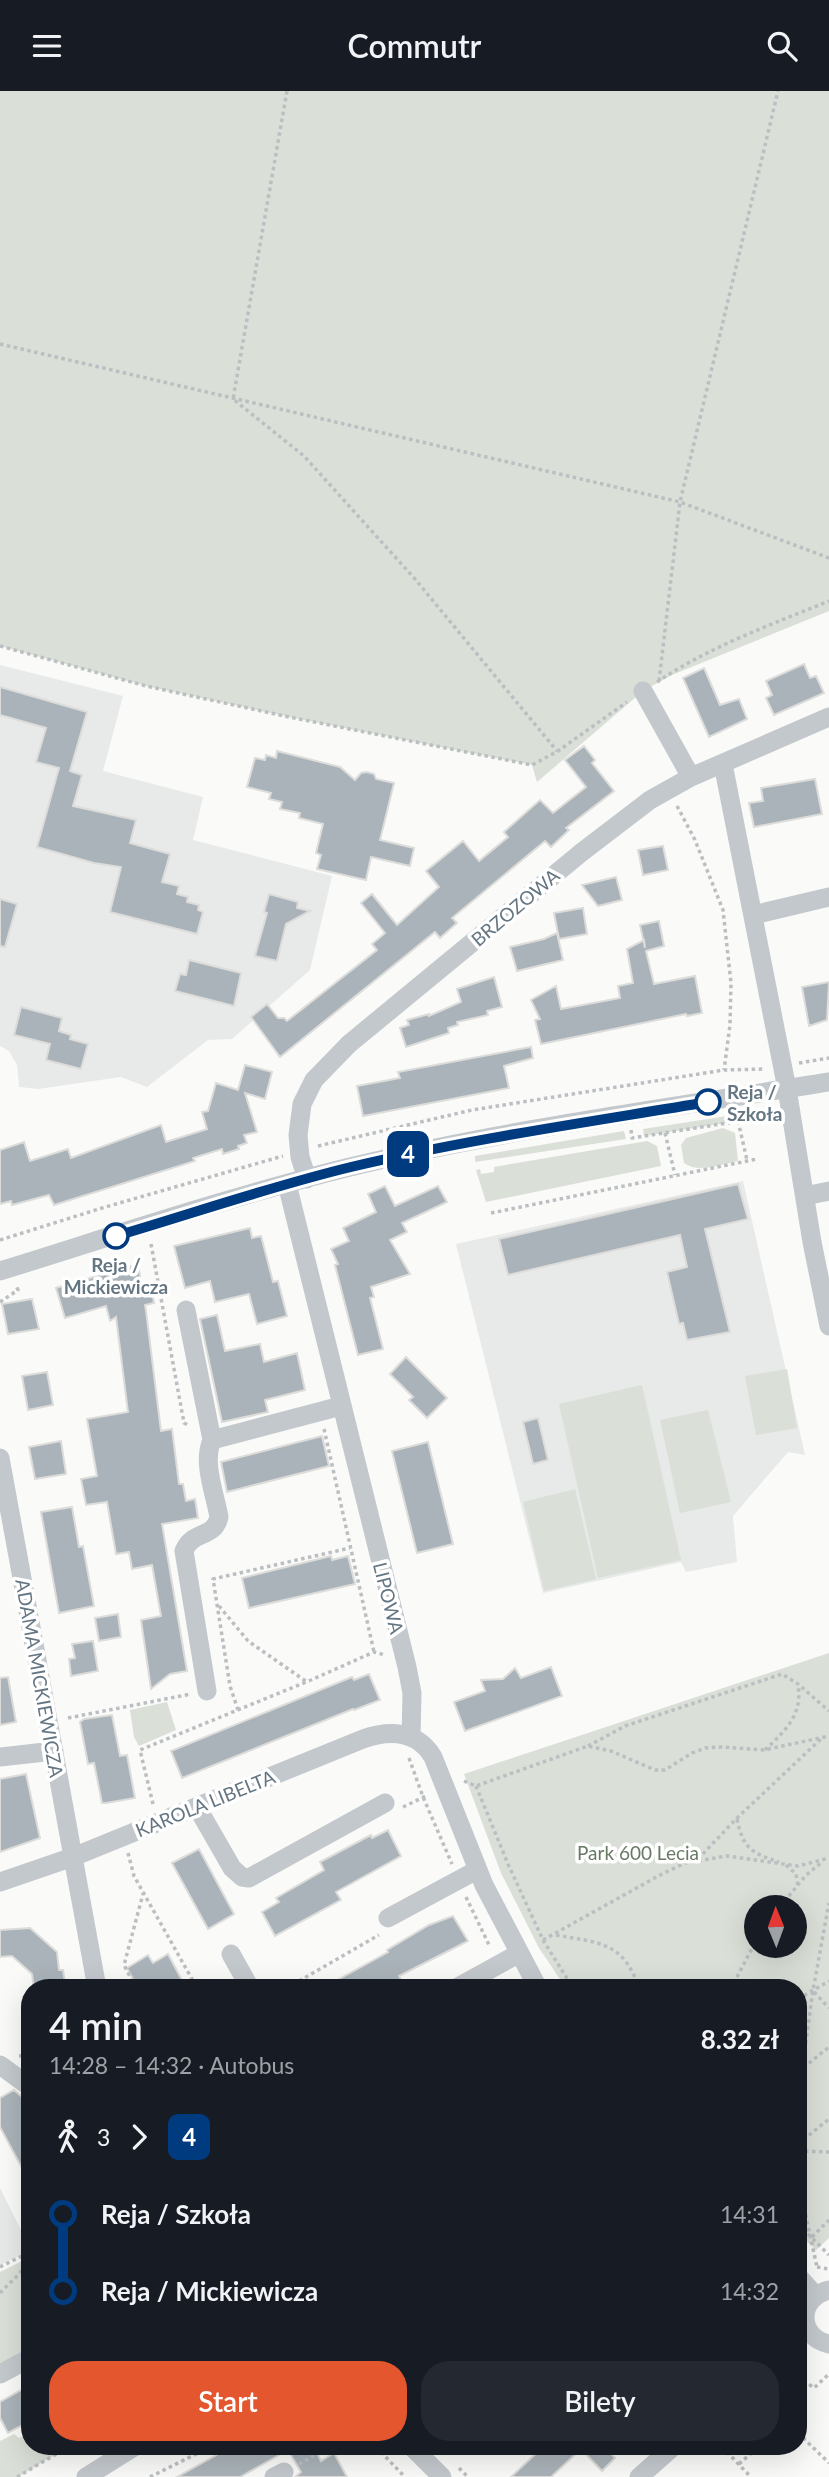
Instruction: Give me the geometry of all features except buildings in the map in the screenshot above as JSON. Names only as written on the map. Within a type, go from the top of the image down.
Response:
[{"type":"street","points":[[651,686],[691,777]]},
{"type":"street","name":"BRZOZOWA","points":[[307,1179],[298,1135],[302,1104],[314,1080],[331,1061],[582,852],[650,800],[691,777],[829,717]]},
{"type":"street","points":[[723,764],[787,1089],[805,1196],[821,1240],[829,1326]]},
{"type":"street","points":[[753,915],[829,897]]},
{"type":"street","points":[[0,1271],[287,1184],[384,1159],[468,1142],[829,1082]]},
{"type":"street","name":"LIPOWA","points":[[287,1184],[407,1667],[412,1693],[411,1737]]},
{"type":"street","points":[[805,1196],[829,1191]]},
{"type":"street","points":[[186,1310],[212,1440],[208,1459],[219,1517],[213,1530],[192,1538],[184,1551],[208,1691]]},
{"type":"street","points":[[212,1440],[341,1406]]},
{"type":"street","name":"ADAMA MICKIEWICZA","points":[[0,1458],[6,1525],[54,1751],[95,1979]]},
{"type":"street","name":"KAROLA LIBELTA","points":[[0,1882],[73,1857],[379,1734],[393,1733],[411,1737]]},
{"type":"street","points":[[411,1737],[429,1752],[477,1870],[533,1979]]},
{"type":"street","points":[[0,1757],[54,1751]]},
{"type":"street","points":[[197,1807],[232,1868],[242,1877],[249,1878],[385,1803]]},
{"type":"street","points":[[388,1918],[477,1870]]},
{"type":"street","points":[[231,1954],[245,1979]]},
{"type":"street","points":[[472,1979],[518,1954]]},
{"type":"street","points":[[0,2065],[21,2080]]},
{"type":"street","points":[[807,2282],[822,2292],[807,2309]]},
{"type":"street","points":[[807,2337],[829,2344]]},
{"type":"street","points":[[0,2374],[21,2363]]},
{"type":"street","points":[[96,2474],[123,2455]]},
{"type":"street","points":[[420,2455],[442,2477]]},
{"type":"street","points":[[639,2477],[664,2455]]},
{"type":"path","points":[[233,399],[287,91]]},
{"type":"path","points":[[651,686],[680,502],[778,91]]},
{"type":"path","points":[[0,344],[680,502],[829,558]]},
{"type":"path","points":[[233,399],[304,456],[415,579],[558,751]]},
{"type":"path","points":[[0,646],[146,687],[532,765],[558,751],[651,686],[715,650],[829,601]]},
{"type":"path","points":[[676,804],[695,840],[723,910],[731,983],[730,1025],[724,1070]]},
{"type":"path","points":[[0,1240],[300,1151],[472,1110],[724,1070],[757,1070],[829,1058]]},
{"type":"path","points":[[738,1121],[747,1161]]},
{"type":"path","points":[[665,1133],[675,1176]]},
{"type":"path","points":[[491,1213],[757,1159]]},
{"type":"path","points":[[102,1208],[104,1217]]},
{"type":"path","points":[[320,1412],[374,1652]]},
{"type":"path","points":[[238,1710],[230,1686],[213,1579],[350,1548]]},
{"type":"path","points":[[217,1604],[248,1641],[307,1682]]},
{"type":"path","points":[[158,1823],[140,1750],[374,1652],[392,1657],[396,1669],[407,1667]]},
{"type":"path","points":[[385,1803],[390,1814],[462,1780],[476,1786],[587,1746],[625,1726],[782,1674],[829,1711]]},
{"type":"path","points":[[764,1750],[790,1724],[800,1697],[798,1684]]},
{"type":"path","points":[[48,1722],[230,1686]]},
{"type":"path","points":[[587,1746],[611,1751],[655,1770],[665,1770],[692,1752],[705,1748],[764,1750],[829,1736]]},
{"type":"path","points":[[696,1861],[737,1818],[823,1737]]},
{"type":"path","points":[[409,1758],[459,1880],[499,1964]]},
{"type":"path","points":[[476,1786],[543,1940],[567,1979]]},
{"type":"path","points":[[737,1818],[740,1834],[748,1847],[757,1855],[786,1864],[796,1874],[798,1887]]},
{"type":"path","points":[[125,1836],[134,1877],[192,1979]]},
{"type":"path","points":[[543,1940],[660,1875],[696,1861],[727,1856],[798,1865],[824,1861]]},
{"type":"path","points":[[791,1895],[806,1875],[829,1858]]},
{"type":"path","points":[[131,1979],[124,1965],[143,1892]]},
{"type":"path","points":[[807,2027],[829,1903]]},
{"type":"path","points":[[303,1979],[381,1935],[388,1918]]},
{"type":"path","points":[[554,1934],[608,1945],[632,1969],[636,1979]]},
{"type":"path","points":[[735,1979],[747,1958]]},
{"type":"path","points":[[807,1994],[829,1981]]},
{"type":"path","points":[[813,1990],[829,2008]]},
{"type":"path","points":[[807,2065],[829,2047]]},
{"type":"path","points":[[807,2137],[829,2119]]},
{"type":"path","points":[[807,2152],[829,2153]]},
{"type":"path","points":[[807,2217],[817,2267]]},
{"type":"path","points":[[812,2237],[829,2220]]},
{"type":"path","points":[[807,2232],[829,2255]]},
{"type":"path","points":[[0,2267],[21,2256]]},
{"type":"path","points":[[0,2293],[21,2270]]},
{"type":"path","points":[[807,2383],[814,2388],[829,2374]]},
{"type":"path","points":[[807,2442],[829,2463]]},
{"type":"path","points":[[17,2477],[54,2455]]},
{"type":"path","points":[[150,2477],[194,2455]]},
{"type":"path","points":[[279,2475],[311,2455]]},
{"type":"path","points":[[384,2455],[405,2477]]},
{"type":"path","points":[[730,2455],[751,2477]]},
{"type":"path","points":[[739,2464],[749,2455]]},
{"type":"shaded area","points":[[0,665],[123,696],[103,771],[203,797],[193,840],[332,876],[310,970],[232,1039],[208,1040],[147,1087],[121,1077],[38,1089],[19,1087],[17,1065],[9,1051],[0,1046]]},
{"type":"shaded area","points":[[743,1181],[805,1455],[788,1452],[733,1516],[737,1562],[686,1572],[681,1562],[543,1593],[456,1244]]},
{"type":"shaded area","points":[[0,2188],[21,2230],[21,2255],[0,2265]]},
{"type":"green space","points":[[0,91],[829,91],[829,611],[672,675],[643,691],[537,782],[532,765],[146,686],[0,646]]},
{"type":"green space","points":[[734,1115],[738,1121],[644,1136],[643,1129]]},
{"type":"green space","points":[[723,1128],[735,1133],[738,1161],[703,1168],[684,1163],[681,1145],[686,1138]]},
{"type":"green space","points":[[624,1131],[626,1139],[475,1162],[475,1156]]},
{"type":"green space","points":[[647,1141],[657,1146],[661,1166],[486,1202],[476,1170],[480,1169],[481,1174],[494,1172],[494,1167]]},
{"type":"green space","points":[[787,1369],[797,1428],[756,1435],[745,1376]]},
{"type":"green space","points":[[642,1385],[681,1560],[598,1578],[559,1404]]},
{"type":"green space","points":[[708,1410],[731,1502],[680,1513],[660,1420]]},
{"type":"green space","points":[[575,1489],[596,1579],[544,1591],[523,1502]]},
{"type":"green space","name":"Park 600 Lecia","points":[[829,1653],[829,2238],[816,2250],[807,2242],[807,1979],[560,1979],[539,1948],[501,1873],[464,1774]]},
{"type":"green space","points":[[167,1702],[176,1730],[139,1746],[134,1737],[130,1710]]},
{"type":"green space","points":[[21,2262],[21,2363],[0,2374],[0,2272]]},
{"type":"green space","points":[[14,2434],[21,2437],[21,2455],[55,2455],[18,2477],[0,2477],[0,2441]]},
{"type":"bus line","name":"4","points":[[116,1236],[287,1184],[384,1159],[493,1137],[708,1102]]},
{"type":"place","name":"Reja / Szkoła","points":[[708,1102]]},
{"type":"place","name":"Reja / Mickiewicza","points":[[116,1236]]}]
